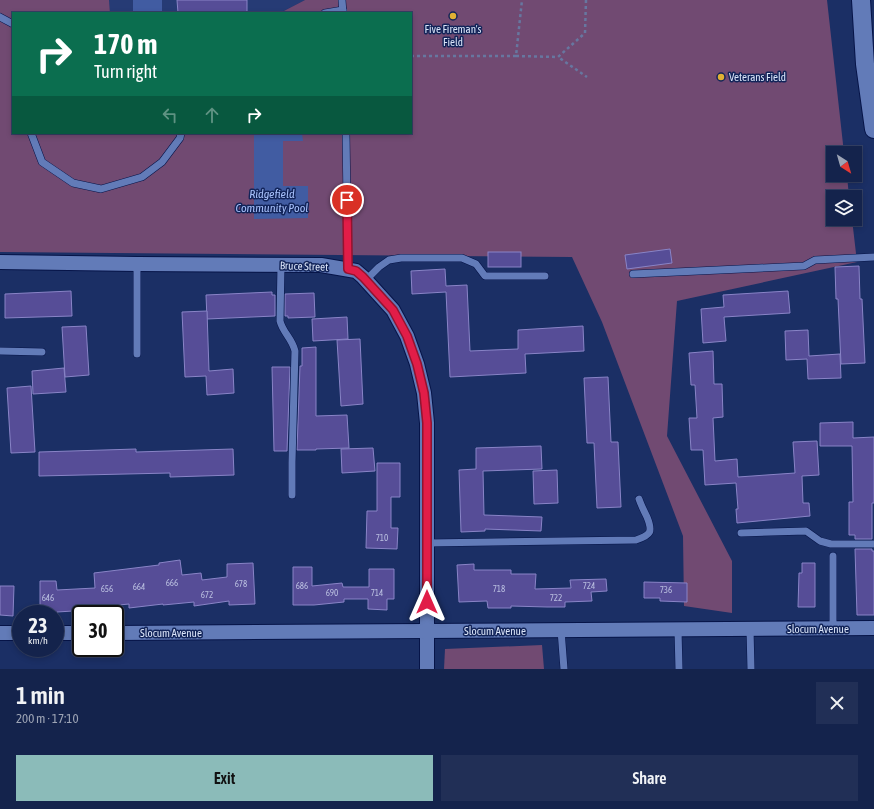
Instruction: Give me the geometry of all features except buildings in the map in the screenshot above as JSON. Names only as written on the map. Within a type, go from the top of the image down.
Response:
[{"type":"street","points":[[861,0],[864,64],[874,130]]},
{"type":"street","name":"Bruce Street","points":[[0,262],[321,265],[356,271],[366,280],[393,310],[407,336],[417,364],[424,393],[427,423],[427,669]]},
{"type":"street","name":"Slocum Avenue","points":[[124,633],[874,628]]},
{"type":"street","points":[[0,634],[12,633]]},
{"type":"lane","points":[[342,0],[343,12]]},
{"type":"lane","points":[[0,17],[12,23]]},
{"type":"lane","points":[[31,134],[42,162],[73,184],[101,190],[142,177],[162,162],[180,138],[181,134]]},
{"type":"lane","points":[[346,134],[348,269]]},
{"type":"lane","points":[[632,274],[804,266],[815,260],[874,257]]},
{"type":"lane","points":[[366,280],[379,267],[389,260],[401,258],[462,258],[476,264],[485,276],[545,276]]},
{"type":"lane","points":[[137,264],[137,354]]},
{"type":"lane","points":[[281,264],[280,321],[281,327],[293,345],[295,351],[292,495]]},
{"type":"lane","points":[[0,351],[42,352]]},
{"type":"lane","points":[[427,543],[636,540],[643,538],[649,534],[651,530],[639,499]]},
{"type":"lane","points":[[741,533],[806,531],[820,541],[831,544],[874,544]]},
{"type":"lane","points":[[833,556],[833,629]]},
{"type":"lane","points":[[750,629],[751,669]]},
{"type":"lane","points":[[562,630],[564,669]]},
{"type":"lane","points":[[678,630],[679,669]]},
{"type":"path","points":[[516,56],[522,0]]},
{"type":"path","points":[[558,58],[585,33],[586,0]]},
{"type":"path","points":[[412,56],[516,56],[558,58],[587,76]]},
{"type":"shaded area","points":[[0,0],[109,0],[110,12],[12,12],[12,134],[412,134],[412,12],[282,12],[305,0],[827,0],[843,146],[826,146],[826,182],[848,182],[848,190],[826,190],[826,226],[853,226],[857,262],[677,301],[667,436],[732,561],[732,613],[684,606],[683,536],[602,322],[572,257],[0,252]]},
{"type":"shaded area","points":[[109,0],[305,0],[282,12],[110,12]]},
{"type":"shaded area","points":[[542,645],[544,669],[444,669],[445,649]]},
{"type":"water","points":[[133,0],[162,0],[162,12],[133,12]]},
{"type":"water","name":"Ridgefield Community Pool","points":[[254,134],[302,134],[303,141],[283,141],[283,186],[308,186],[308,218],[254,219]]},
{"type":"place","name":"Five Fireman's Field","points":[[453,16]]},
{"type":"place","name":"Veterans Field","points":[[721,77]]},
{"type":"route","points":[[347,200],[348,269],[356,271],[363,277],[393,310],[407,336],[417,364],[424,393],[427,423],[427,602]]}]
